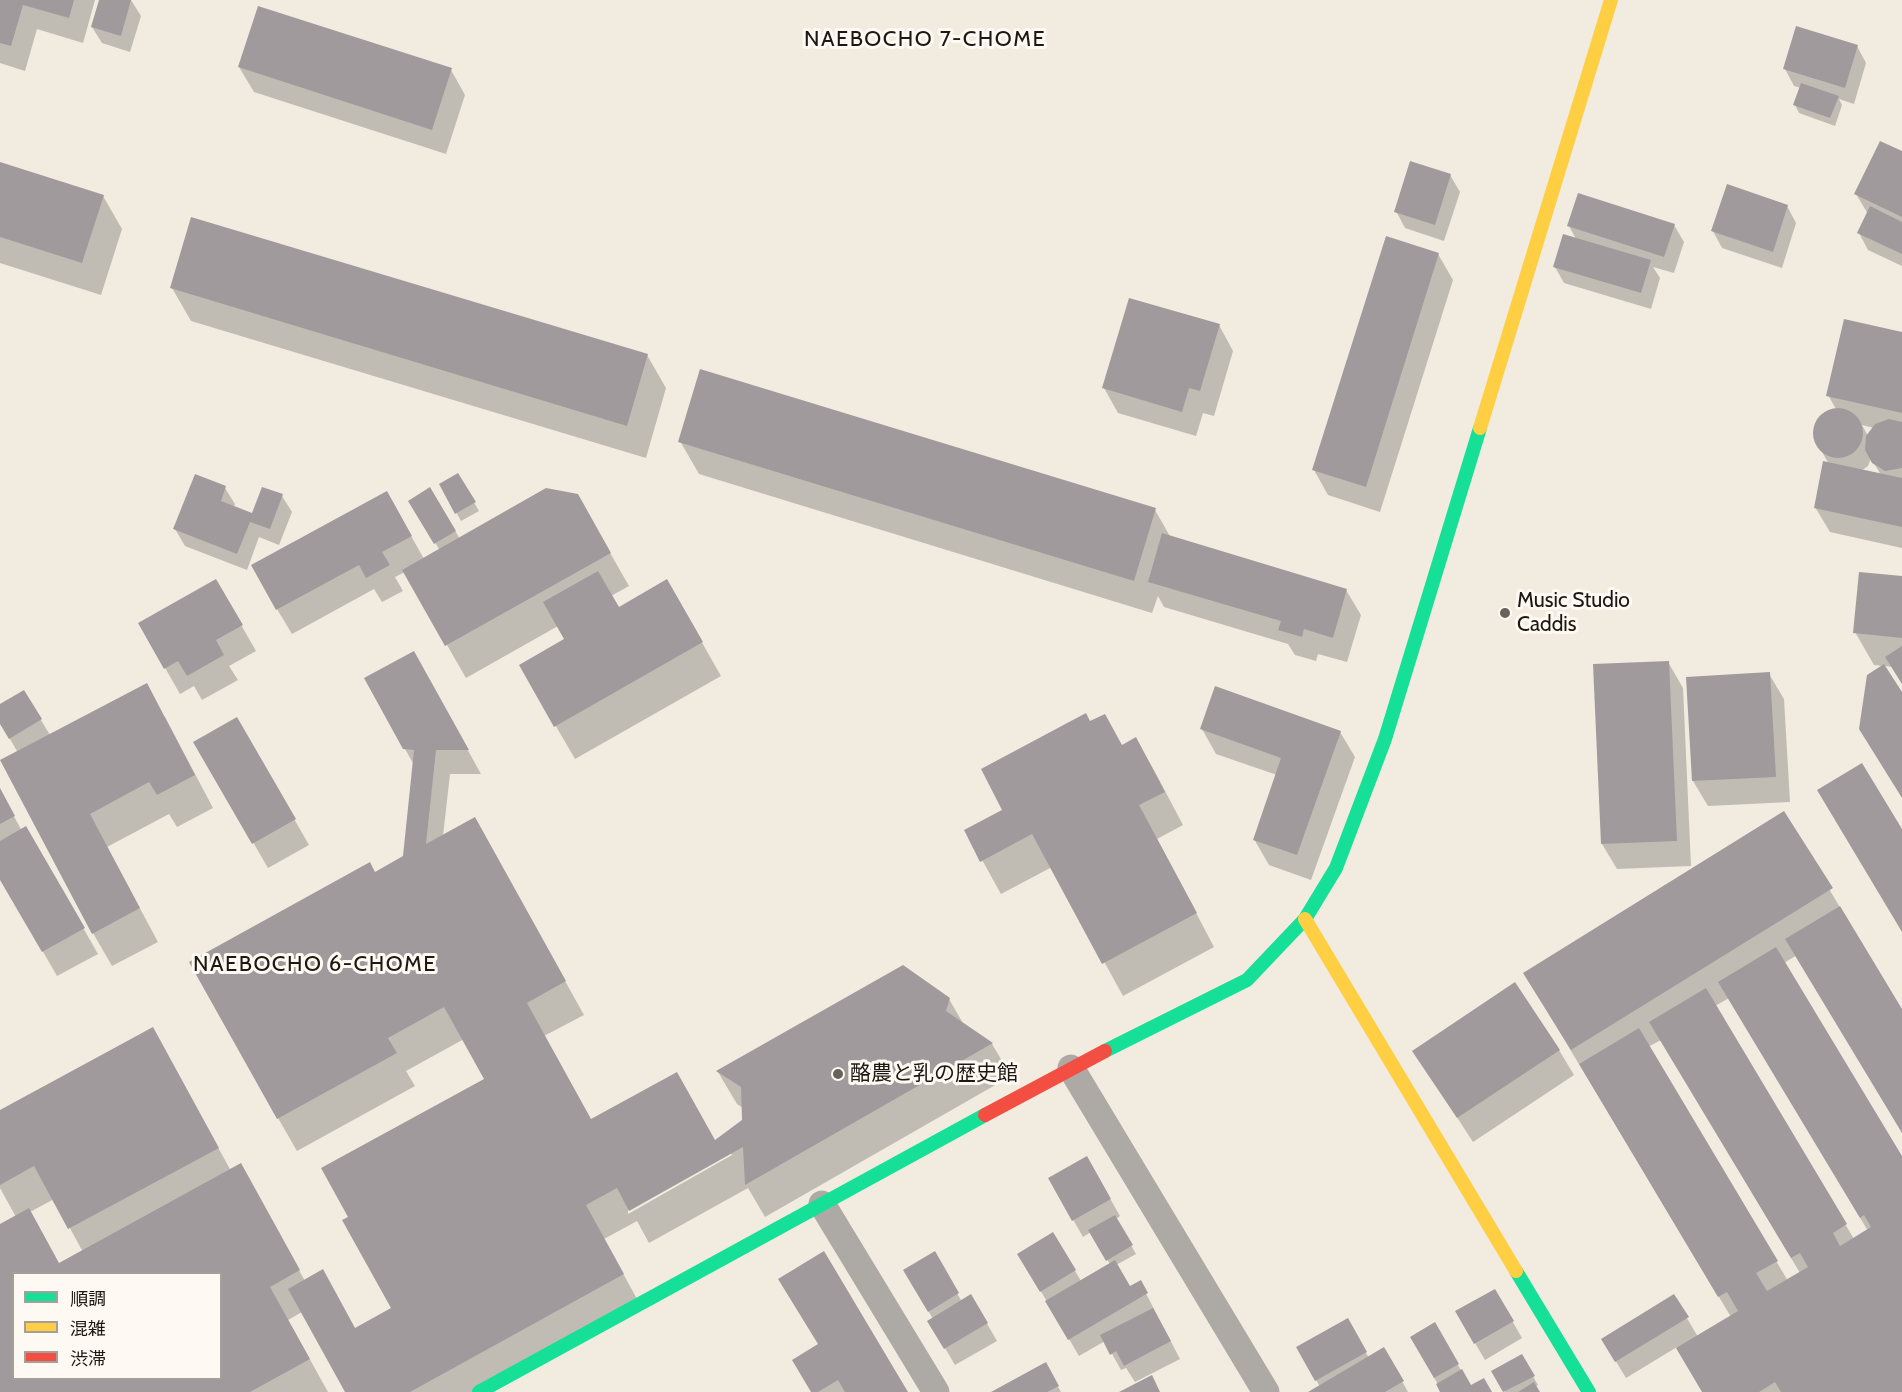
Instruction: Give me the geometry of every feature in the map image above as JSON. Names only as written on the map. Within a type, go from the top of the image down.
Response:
[{"type":"street","points":[[479,1392],[1071,1068],[1246,980],[1283,945],[1305,919],[1336,868],[1385,739],[1611,0]]},
{"type":"street","points":[[1305,919],[1589,1392]]},
{"type":"street","points":[[1071,1068],[1266,1392]]},
{"type":"street","points":[[822,1204],[936,1392]]},
{"type":"building","points":[[0,0],[74,0],[69,18],[23,5],[11,46],[0,43]]},
{"type":"building","points":[[99,0],[131,0],[121,36],[91,27]]},
{"type":"building","points":[[258,6],[452,68],[432,130],[238,67]]},
{"type":"building","points":[[1796,26],[1858,45],[1845,88],[1783,69]]},
{"type":"building","points":[[1801,83],[1839,96],[1830,118],[1793,105]]},
{"type":"building","points":[[1880,141],[1902,151],[1902,217],[1854,194]]},
{"type":"building","points":[[1410,161],[1451,174],[1435,225],[1394,212]]},
{"type":"building","points":[[0,162],[104,195],[82,263],[0,237]]},
{"type":"building","points":[[1727,184],[1788,205],[1773,252],[1711,231]]},
{"type":"building","points":[[1578,193],[1675,224],[1664,257],[1567,226]]},
{"type":"building","points":[[1870,206],[1902,222],[1902,254],[1857,233]]},
{"type":"building","points":[[191,217],[648,354],[627,426],[170,288]]},
{"type":"building","points":[[1563,234],[1651,260],[1641,293],[1553,267]]},
{"type":"building","points":[[1386,236],[1439,253],[1366,487],[1312,470]]},
{"type":"building","points":[[1129,298],[1220,324],[1200,391],[1189,388],[1182,412],[1102,388]]},
{"type":"building","points":[[1844,319],[1902,332],[1902,413],[1826,396]]},
{"type":"building","points":[[700,369],[1156,508],[1134,581],[678,442]]},
{"type":"building","points":[[1833,408],[1843,408],[1856,415],[1863,428],[1863,438],[1856,451],[1843,458],[1833,458],[1824,454],[1817,447],[1813,438],[1813,428],[1817,419],[1824,412]]},
{"type":"building","points":[[1889,419],[1902,422],[1902,468],[1885,471],[1872,463],[1865,450],[1866,436],[1875,424]]},
{"type":"building","points":[[1823,461],[1902,478],[1902,527],[1814,508]]},
{"type":"building","points":[[458,473],[476,502],[455,514],[439,484]]},
{"type":"building","points":[[195,474],[226,486],[221,501],[252,513],[262,487],[283,494],[270,529],[250,522],[237,554],[173,529]]},
{"type":"building","points":[[430,487],[456,531],[434,544],[408,501]]},
{"type":"building","points":[[546,488],[578,494],[611,553],[445,646],[402,570]]},
{"type":"building","points":[[387,491],[412,536],[382,552],[390,565],[366,578],[359,565],[276,610],[251,565]]},
{"type":"building","points":[[1162,533],[1347,589],[1333,638],[1304,629],[1302,637],[1278,630],[1281,621],[1148,582]]},
{"type":"building","points":[[598,571],[619,607],[667,579],[703,642],[554,727],[519,665],[564,639],[543,602]]},
{"type":"building","points":[[1859,572],[1902,576],[1902,638],[1853,633]]},
{"type":"building","points":[[216,579],[243,625],[216,640],[224,655],[187,676],[178,661],[164,669],[138,623]]},
{"type":"building","points":[[1902,646],[1902,684],[1885,657]]},
{"type":"building","points":[[414,651],[469,750],[436,750],[426,844],[475,817],[566,981],[527,1003],[591,1119],[677,1072],[715,1140],[742,1120],[741,1087],[716,1071],[903,965],[950,998],[946,1011],[993,1043],[745,1185],[743,1147],[629,1211],[617,1188],[586,1205],[624,1274],[410,1392],[345,1392],[288,1289],[323,1269],[355,1328],[391,1308],[342,1220],[348,1217],[321,1168],[484,1079],[444,1007],[388,1038],[397,1053],[277,1119],[189,962],[370,862],[375,872],[403,856],[414,750],[403,749],[364,678]]},
{"type":"building","points":[[1669,661],[1677,841],[1601,844],[1593,664]]},
{"type":"building","points":[[1884,664],[1902,692],[1902,798],[1859,729],[1867,675]]},
{"type":"building","points":[[1770,672],[1776,777],[1692,781],[1686,677]]},
{"type":"building","points":[[147,683],[195,775],[157,795],[149,782],[90,814],[140,908],[92,934],[0,760]]},
{"type":"building","points":[[1215,686],[1341,731],[1297,855],[1253,840],[1281,758],[1200,729]]},
{"type":"building","points":[[24,690],[42,719],[9,739],[0,724],[0,704]]},
{"type":"building","points":[[1086,713],[1090,721],[1105,714],[1122,745],[1136,737],[1165,792],[1139,805],[1197,913],[1102,964],[1032,834],[980,862],[964,830],[1002,810],[981,769]]},
{"type":"building","points":[[237,717],[296,819],[252,844],[193,742]]},
{"type":"building","points":[[1862,763],[1902,829],[1902,932],[1817,790]]},
{"type":"building","points":[[0,788],[15,816],[0,824]]},
{"type":"building","points":[[1784,811],[1833,888],[1571,1050],[1523,973]]},
{"type":"building","points":[[26,826],[85,928],[42,952],[0,880],[0,841]]},
{"type":"building","points":[[1840,906],[1902,1009],[1902,1133],[1785,939]]},
{"type":"building","points":[[1776,947],[1902,1156],[1902,1392],[1781,1392],[1775,1382],[1759,1392],[1702,1392],[1676,1348],[1738,1311],[1727,1292],[1718,1297],[1579,1064],[1639,1028],[1778,1261],[1756,1273],[1767,1291],[1808,1267],[1800,1253],[1791,1258],[1649,1022],[1706,988],[1847,1224],[1833,1233],[1840,1246],[1871,1227],[1864,1215],[1860,1218],[1718,982]]},
{"type":"building","points":[[1515,982],[1560,1050],[1457,1118],[1412,1051]]},
{"type":"building","points":[[153,1027],[219,1148],[68,1229],[34,1166],[0,1185],[0,1110]]},
{"type":"building","points":[[1087,1156],[1111,1199],[1072,1221],[1048,1178]]},
{"type":"building","points":[[241,1163],[300,1270],[270,1287],[310,1359],[250,1392],[0,1392],[0,1224],[29,1208],[59,1263]]},
{"type":"building","points":[[1115,1215],[1133,1245],[1106,1261],[1088,1230]]},
{"type":"building","points":[[1053,1232],[1076,1270],[1040,1292],[1017,1254]]},
{"type":"building","points":[[824,1251],[908,1392],[845,1392],[838,1380],[818,1392],[811,1392],[792,1360],[818,1344],[778,1279]]},
{"type":"building","points":[[935,1251],[959,1293],[928,1312],[903,1270]]},
{"type":"building","points":[[1115,1260],[1130,1286],[1141,1280],[1148,1293],[1068,1340],[1045,1301]]},
{"type":"building","points":[[1495,1289],[1514,1321],[1474,1344],[1455,1311]]},
{"type":"building","points":[[971,1294],[988,1323],[944,1349],[927,1321]]},
{"type":"building","points":[[1674,1294],[1689,1317],[1615,1362],[1601,1339]]},
{"type":"building","points":[[1153,1308],[1171,1341],[1124,1366],[1116,1351],[1110,1355],[1100,1335]]},
{"type":"building","points":[[1348,1318],[1367,1352],[1315,1381],[1296,1347]]},
{"type":"building","points":[[1435,1322],[1459,1364],[1434,1378],[1410,1337]]},
{"type":"building","points":[[1384,1347],[1404,1381],[1385,1392],[1308,1392]]},
{"type":"building","points":[[1522,1354],[1535,1376],[1503,1392],[1491,1371]]},
{"type":"building","points":[[1046,1362],[1059,1386],[1047,1392],[991,1392]]},
{"type":"building","points":[[1462,1369],[1471,1385],[1484,1378],[1492,1392],[1440,1392],[1436,1384]]},
{"type":"building","points":[[1152,1375],[1160,1392],[1119,1392]]},
{"type":"building","points":[[1534,1382],[1540,1392],[1518,1392]]},
{"type":"traffic: fast","points":[[1105,1051],[1247,980],[1305,919],[1336,868],[1385,739],[1480,428]]},
{"type":"traffic: fast","points":[[479,1392],[985,1115]]},
{"type":"traffic: fast","points":[[1516,1271],[1589,1392]]},
{"type":"traffic: slow","points":[[1480,428],[1611,0]]},
{"type":"traffic: slow","points":[[1305,919],[1516,1271]]},
{"type":"traffic: jam","points":[[985,1115],[1105,1051]]},
{"type":"place","name":"Music Studio Caddis","points":[[1505,613]]},
{"type":"place","name":"酪農と乳の歴史館","points":[[838,1074]]},
{"type":"district","name":"NAEBOCHO 7-CHOME","points":[[925,40]]},
{"type":"district","name":"NAEBOCHO 6-CHOME","points":[[315,965]]}]
